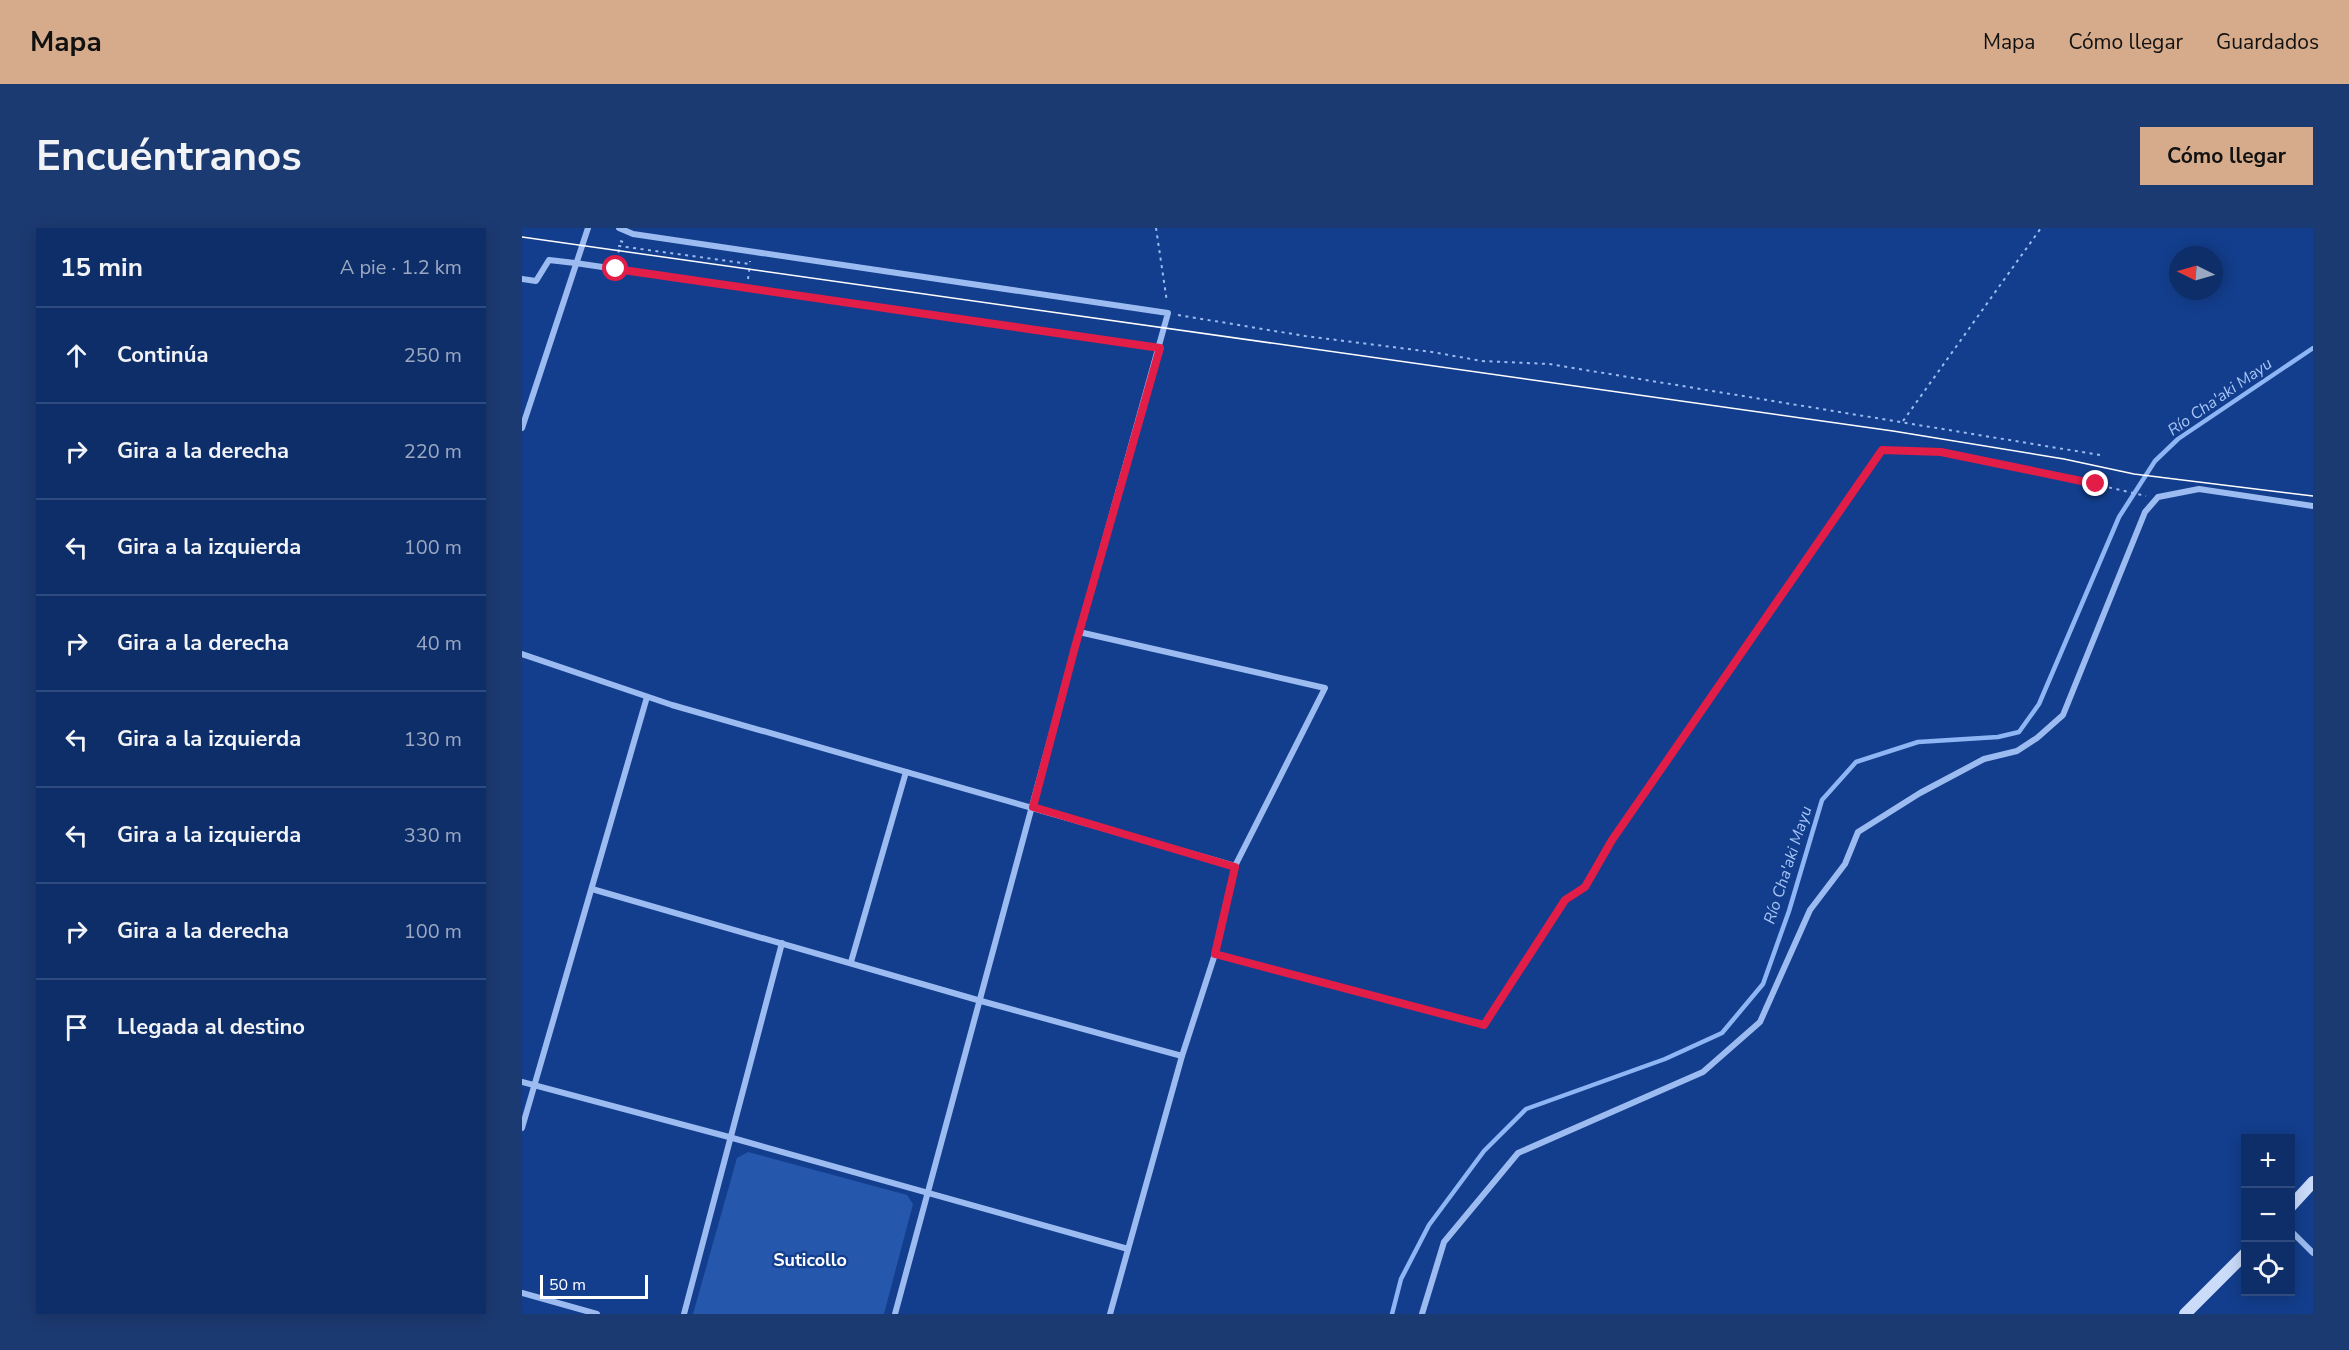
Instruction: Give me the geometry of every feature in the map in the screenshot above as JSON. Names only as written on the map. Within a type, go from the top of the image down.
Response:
[{"type":"main road","points":[[2295,1202],[2313,1182]]},
{"type":"main road","points":[[2186,1314],[2241,1258]]},
{"type":"street","points":[[522,428],[588,228]]},
{"type":"street","points":[[619,228],[633,234],[1168,313],[1079,632],[895,1314]]},
{"type":"street","points":[[522,279],[536,281],[549,260],[1160,348]]},
{"type":"street","points":[[1422,1314],[1444,1242],[1518,1153],[1703,1072],[1760,1023],[1810,910],[1845,864],[1858,832],[1920,793],[1984,759],[2017,751],[2037,738],[2063,715],[2145,512],[2158,497],[2199,489],[2313,506]]},
{"type":"street","points":[[1079,632],[1325,688],[1235,867],[1215,954],[1182,1056],[1110,1314]]},
{"type":"street","points":[[522,654],[647,697],[1235,867]]},
{"type":"street","points":[[522,1128],[647,697]]},
{"type":"street","points":[[851,962],[906,772]]},
{"type":"street","points":[[591,889],[1182,1056]]},
{"type":"street","points":[[684,1314],[782,943]]},
{"type":"street","points":[[1215,954],[1413,1006]]},
{"type":"street","points":[[522,1082],[729,1137],[1128,1249]]},
{"type":"street","points":[[2295,1235],[2313,1253]]},
{"type":"street","points":[[522,1293],[597,1314]]},
{"type":"path","points":[[1156,228],[1168,313],[1305,336],[1432,352],[1482,362],[1549,364],[2100,455]]},
{"type":"path","points":[[1903,421],[2041,228]]},
{"type":"path","points":[[747,288],[750,264]]},
{"type":"path","points":[[1413,1006],[1484,1025],[1565,900],[1585,887],[1612,840],[1882,450],[1941,452],[2038,471],[2134,494],[2158,497]]},
{"type":"shaded area","points":[[748,1152],[907,1195],[913,1204],[884,1314],[693,1314],[737,1158]]},
{"type":"waterway","name":"Río Cha'aki Mayu","points":[[1392,1314],[1401,1279],[1429,1225],[1484,1151],[1526,1109],[1665,1059],[1722,1033],[1763,984],[1789,911],[1822,800],[1856,762],[1918,742],[1998,737],[2019,732],[2039,704],[2119,517],[2155,461],[2178,439],[2313,348]]},
{"type":"tram line","points":[[522,237],[1893,431],[2064,459],[2134,474],[2313,496]]},
{"type":"district","name":"Suticollo","points":[[810,1260]]},
{"type":"route","points":[[616,269],[1160,348],[1075,647],[1033,807],[1235,867],[1215,954],[1484,1025],[1565,900],[1585,887],[1612,840],[1882,450],[1941,452],[2096,484]]}]
